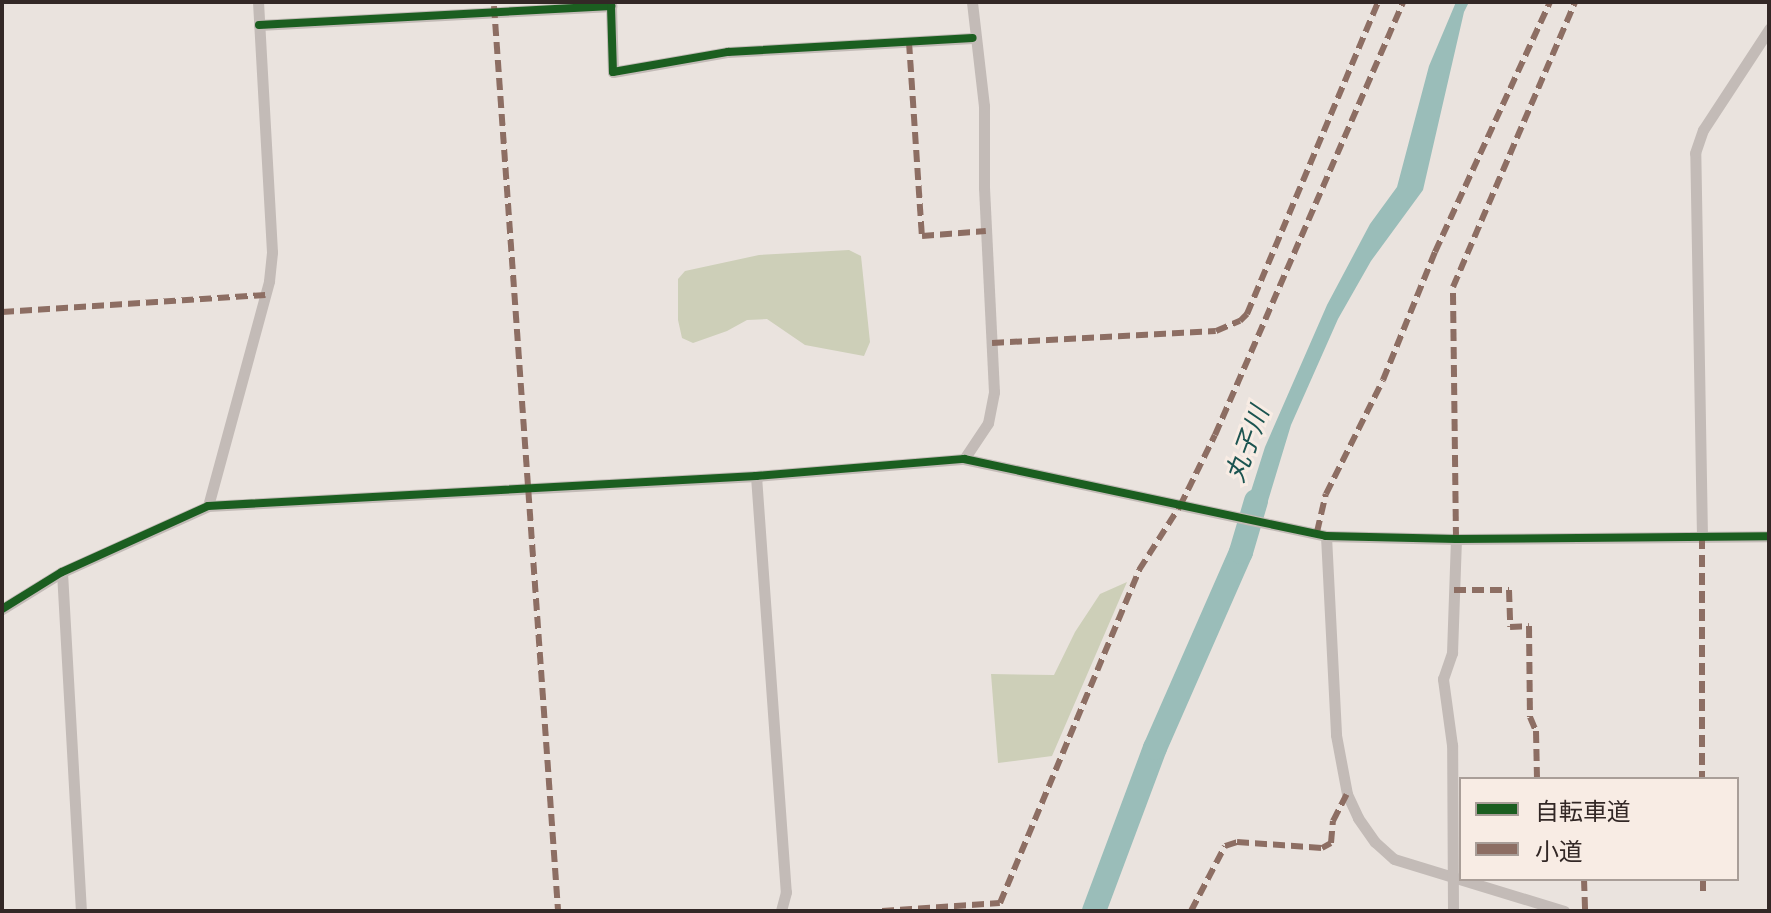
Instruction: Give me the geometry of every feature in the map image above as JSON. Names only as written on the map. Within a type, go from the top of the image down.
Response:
[{"type":"street","points":[[208,506],[269,281],[272,252],[258,2]]},
{"type":"street","points":[[964,459],[988,423],[994,392],[984,187],[984,106],[973,38],[972,2]]},
{"type":"street","points":[[259,25],[611,6],[613,72],[728,52],[973,38]]},
{"type":"street","points":[[1702,537],[1695,153],[1703,130],[1769,29]]},
{"type":"street","points":[[2,609],[62,572],[208,506],[756,476],[964,459],[1322,534],[1456,539],[1769,536]]},
{"type":"street","points":[[756,476],[786,892],[781,911]]},
{"type":"street","points":[[1322,534],[1336,735],[1347,794],[1375,842],[1394,859],[1564,911]]},
{"type":"street","points":[[1453,911],[1452,745],[1443,679],[1452,653],[1456,539]]},
{"type":"street","points":[[62,572],[81,911]]},
{"type":"green space","points":[[849,250],[861,256],[870,342],[864,356],[805,345],[767,319],[747,320],[693,343],[682,338],[678,320],[678,279],[685,271],[759,255]]},
{"type":"green space","points":[[1127,582],[1052,756],[998,763],[991,674],[1054,675],[1075,632],[1100,594]]},
{"type":"water","points":[[1456,2],[1469,2],[1464,12],[1423,190],[1371,261],[1338,319],[1291,425],[1258,534],[1239,529],[1265,447],[1327,305],[1370,224],[1397,187],[1429,66]]},
{"type":"waterway","name":"丸子川","points":[[1094,911],[1155,748],[1241,552],[1256,501]]},
{"type":"marked path","points":[[992,343],[1216,331],[1240,321],[1247,314],[1378,2]]},
{"type":"marked path","points":[[882,911],[1000,903],[1139,570],[1180,506],[1215,435],[1403,2]]},
{"type":"marked path","points":[[1317,532],[1326,494],[1383,380],[1435,252],[1550,2]]},
{"type":"marked path","points":[[1456,539],[1453,287],[1575,2]]},
{"type":"marked path","points":[[494,6],[558,911]]},
{"type":"marked path","points":[[909,42],[922,236],[986,231]]},
{"type":"marked path","points":[[2,312],[265,295]]},
{"type":"marked path","points":[[1702,537],[1702,777]]},
{"type":"marked path","points":[[1454,590],[1509,590],[1510,627],[1529,626],[1530,717],[1536,731],[1537,777]]},
{"type":"marked path","points":[[1191,911],[1225,846],[1237,842],[1322,848],[1331,843],[1333,821],[1347,794]]},
{"type":"marked path","points":[[1584,881],[1585,911]]},
{"type":"marked path","points":[[1703,881],[1703,891]]},
{"type":"cycle path","points":[[259,25],[611,6],[613,72],[728,52],[973,38]]},
{"type":"cycle path","points":[[2,609],[62,572],[208,506],[756,476],[964,459],[1326,536],[1456,539],[1769,536]]}]
